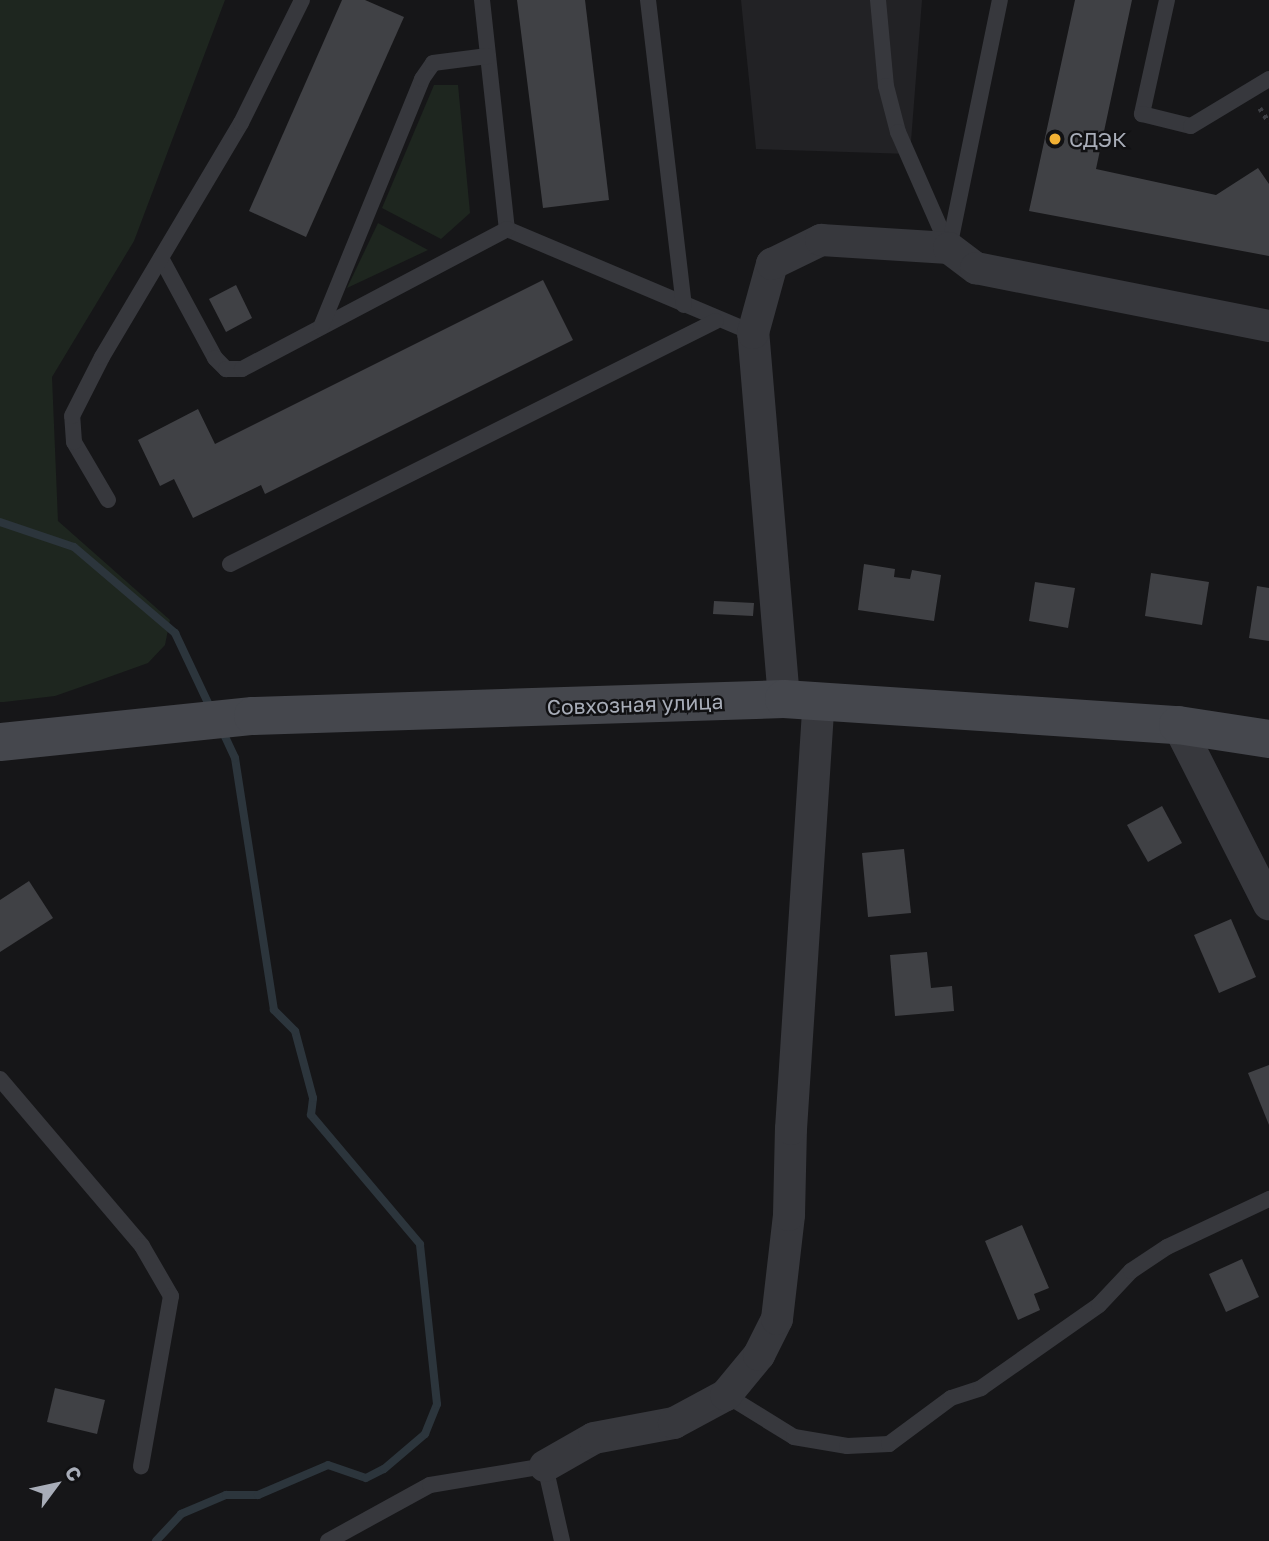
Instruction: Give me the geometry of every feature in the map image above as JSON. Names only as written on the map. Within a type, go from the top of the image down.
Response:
[{"type":"main road","name":"Совхозная улица","points":[[0,742],[156,722],[253,716],[801,700],[1178,725],[1269,739]]},
{"type":"street","points":[[545,1466],[594,1438],[674,1423],[726,1395],[759,1355],[777,1319],[789,1215],[801,700],[753,333],[772,264],[821,240],[949,248],[976,268],[1269,326]]},
{"type":"street","points":[[1178,725],[1269,904]]},
{"type":"lane","points":[[108,500],[74,442],[72,416],[241,123],[302,0]]},
{"type":"lane","points":[[482,0],[507,229]]},
{"type":"lane","points":[[648,0],[684,305]]},
{"type":"lane","points":[[878,0],[886,86],[898,132],[949,248]]},
{"type":"lane","points":[[949,248],[1000,0]]},
{"type":"lane","points":[[1167,0],[1142,114],[1191,126],[1269,79]]},
{"type":"lane","points":[[321,327],[422,79],[433,64],[488,56]]},
{"type":"lane","points":[[161,258],[215,358],[226,369],[242,369],[507,229]]},
{"type":"lane","points":[[507,229],[716,321],[753,333]]},
{"type":"lane","points":[[230,564],[716,321]]},
{"type":"lane","points":[[0,1079],[142,1246],[171,1296],[141,1466]]},
{"type":"lane","points":[[726,1395],[794,1437],[846,1446],[889,1444],[951,1398],[981,1388],[1050,1335],[1100,1305],[1131,1270],[1167,1247],[1269,1199]]},
{"type":"lane","points":[[330,1540],[430,1485],[545,1466],[562,1541]]},
{"type":"shaded area","points":[[0,0],[225,0],[134,241],[52,377],[58,521],[170,620],[165,645],[148,663],[95,682],[55,696],[4,702],[0,702]]},
{"type":"shaded area","points":[[741,0],[922,0],[910,154],[756,149]]},
{"type":"shaded area","points":[[434,85],[458,85],[470,213],[441,239],[382,208]]},
{"type":"shaded area","points":[[378,223],[428,250],[347,288]]},
{"type":"building","points":[[342,0],[365,0],[404,17],[306,237],[249,211]]},
{"type":"building","points":[[517,0],[585,0],[609,200],[543,208]]},
{"type":"building","points":[[1075,0],[1132,0],[1096,169],[1216,195],[1258,168],[1269,184],[1269,256],[1029,211]]},
{"type":"building","points":[[543,280],[573,340],[265,494],[261,485],[193,518],[174,479],[160,486],[138,440],[198,409],[215,444]]},
{"type":"building","points":[[236,285],[252,318],[226,332],[209,299]]},
{"type":"building","points":[[864,564],[895,569],[894,577],[910,579],[912,570],[941,575],[934,621],[858,610]]},
{"type":"building","points":[[1151,573],[1209,582],[1202,625],[1145,616]]},
{"type":"building","points":[[1035,582],[1075,588],[1068,628],[1029,621]]},
{"type":"building","points":[[1257,586],[1269,588],[1269,641],[1249,638]]},
{"type":"building","points":[[714,601],[754,603],[753,616],[713,614]]},
{"type":"building","points":[[1162,806],[1182,843],[1148,862],[1127,825]]},
{"type":"building","points":[[904,849],[911,913],[868,917],[862,853]]},
{"type":"building","points":[[29,881],[53,918],[0,952],[0,900]]},
{"type":"building","points":[[1231,919],[1256,977],[1219,993],[1194,935]]},
{"type":"building","points":[[927,952],[931,988],[952,986],[954,1011],[895,1016],[890,955]]},
{"type":"building","points":[[1269,1065],[1269,1125],[1248,1073]]},
{"type":"building","points":[[1022,1225],[1049,1288],[1034,1294],[1040,1310],[1018,1320],[985,1241]]},
{"type":"building","points":[[1242,1259],[1259,1297],[1226,1312],[1209,1274]]},
{"type":"building","points":[[55,1388],[105,1400],[97,1434],[47,1422]]},
{"type":"waterway","points":[[0,522],[74,547],[175,633],[211,709]]},
{"type":"waterway","points":[[156,1541],[181,1514],[226,1495],[258,1495],[328,1465],[366,1478],[384,1469],[425,1434],[437,1404],[420,1244],[311,1115],[313,1098],[295,1031],[274,1010],[235,758],[222,730]]},
{"type":"place","name":"СДЭК","points":[[1055,139]]}]
